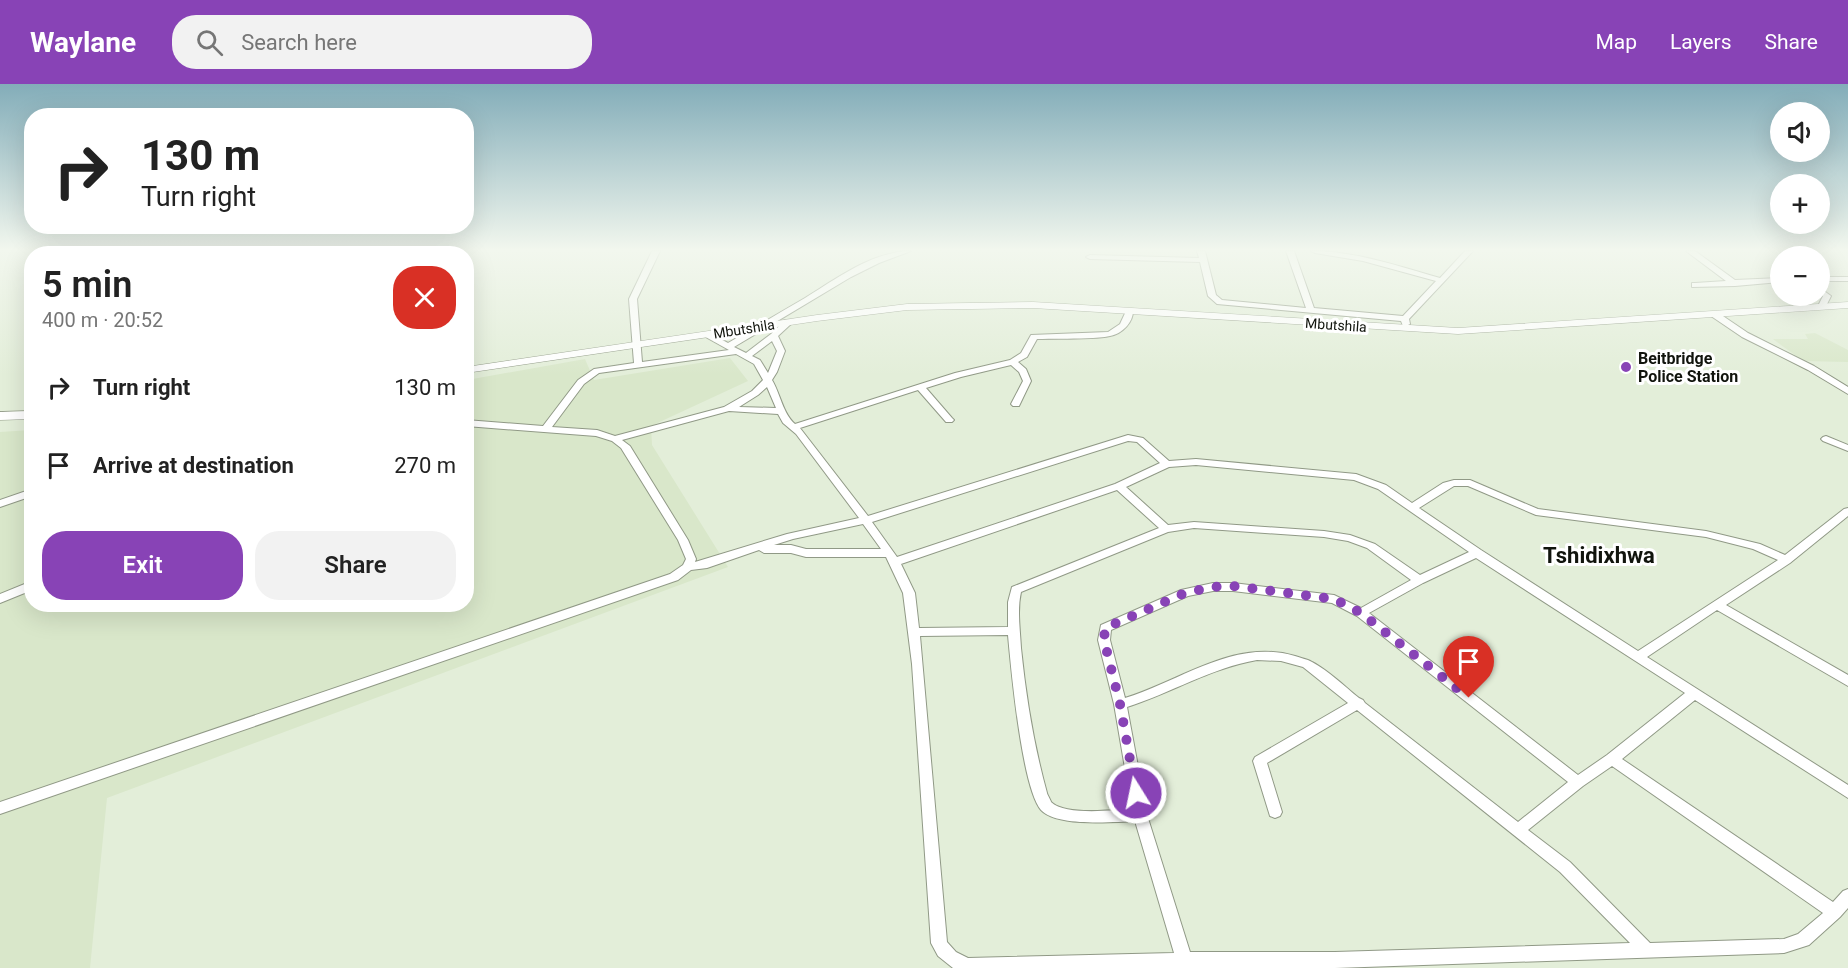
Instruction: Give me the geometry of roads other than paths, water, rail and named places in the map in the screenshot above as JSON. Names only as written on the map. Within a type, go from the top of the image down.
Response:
[{"type":"street","points":[[636,292],[633,299],[638,365]]},
{"type":"street","points":[[736,352],[760,327],[820,292]]},
{"type":"street","points":[[1210,292],[1215,300],[1228,303],[1311,310],[1406,324],[1431,292]]},
{"type":"street","points":[[1305,292],[1311,310]]},
{"type":"street","points":[[546,429],[588,375],[605,369],[736,352],[774,336],[791,322],[803,303]]},
{"type":"street","name":"Mbutshila","points":[[474,369],[907,307],[986,304],[1496,329],[1822,306]]},
{"type":"street","name":"Mbutshila","points":[[1830,306],[1848,305]]},
{"type":"street","points":[[794,427],[853,406],[958,375],[1013,362],[1024,355],[1034,337],[1109,334],[1118,331],[1126,322],[1130,311]]},
{"type":"street","points":[[1714,314],[1745,335],[1811,368],[1848,391]]},
{"type":"street","points":[[705,335],[757,362],[774,391],[786,420],[794,427],[866,520],[892,557],[909,593],[939,943],[942,950],[958,963],[968,966],[1184,960],[1335,960],[1784,946],[1803,940],[1835,912],[1848,896]]},
{"type":"street","points":[[615,439],[727,409],[744,401],[768,383],[781,351],[774,336]]},
{"type":"street","points":[[1013,362],[1023,371],[1027,381],[1016,404]]},
{"type":"street","points":[[920,387],[949,420]]},
{"type":"street","points":[[727,409],[781,411]]},
{"type":"street","points":[[0,416],[24,415]]},
{"type":"street","points":[[474,424],[597,433],[615,439],[625,446],[683,540],[691,559],[688,567]]},
{"type":"street","points":[[0,808],[674,577],[688,567],[703,566],[822,528],[866,520],[1128,438],[1140,440],[1167,464]]},
{"type":"street","points":[[1826,439],[1848,448]]},
{"type":"street","points":[[757,549],[791,549],[806,553],[892,557],[1119,486],[1167,464],[1208,463],[1356,477],[1372,482],[1477,553],[1639,656],[1693,694],[1848,792]]},
{"type":"street","points":[[1412,508],[1447,485],[1470,483],[1536,512],[1724,537],[1756,546],[1786,560]]},
{"type":"street","points":[[1119,486],[1166,529]]},
{"type":"street","points":[[0,504],[24,495]]},
{"type":"street","points":[[1639,656],[1786,560],[1845,518]]},
{"type":"street","points":[[1140,815],[1066,815],[1042,803],[1032,769],[1012,632],[1012,598],[1013,593],[1020,587],[1166,529],[1194,525],[1324,534],[1350,538],[1371,546],[1419,580]]},
{"type":"street","points":[[1361,613],[1419,580],[1477,553]]},
{"type":"street","points":[[1184,960],[1140,815],[1120,704],[1104,640],[1105,628],[1185,593],[1213,587],[1233,586],[1334,599],[1361,613],[1578,782]]},
{"type":"street","points":[[0,599],[24,588]]},
{"type":"street","points":[[1718,605],[1848,681]]},
{"type":"street","points":[[914,632],[1012,632]]},
{"type":"street","points":[[1120,704],[1166,690],[1223,662],[1260,653],[1285,657],[1307,664],[1519,829],[1564,867],[1647,950]]},
{"type":"street","points":[[1519,829],[1693,694]]},
{"type":"street","points":[[1275,812],[1260,761],[1359,703]]},
{"type":"street","points":[[1612,759],[1835,912]]},
{"type":"place","name":"Beitbridge Police Station","points":[[1626,367]]},
{"type":"district","name":"Tshidixhwa","points":[[1599,555]]}]
